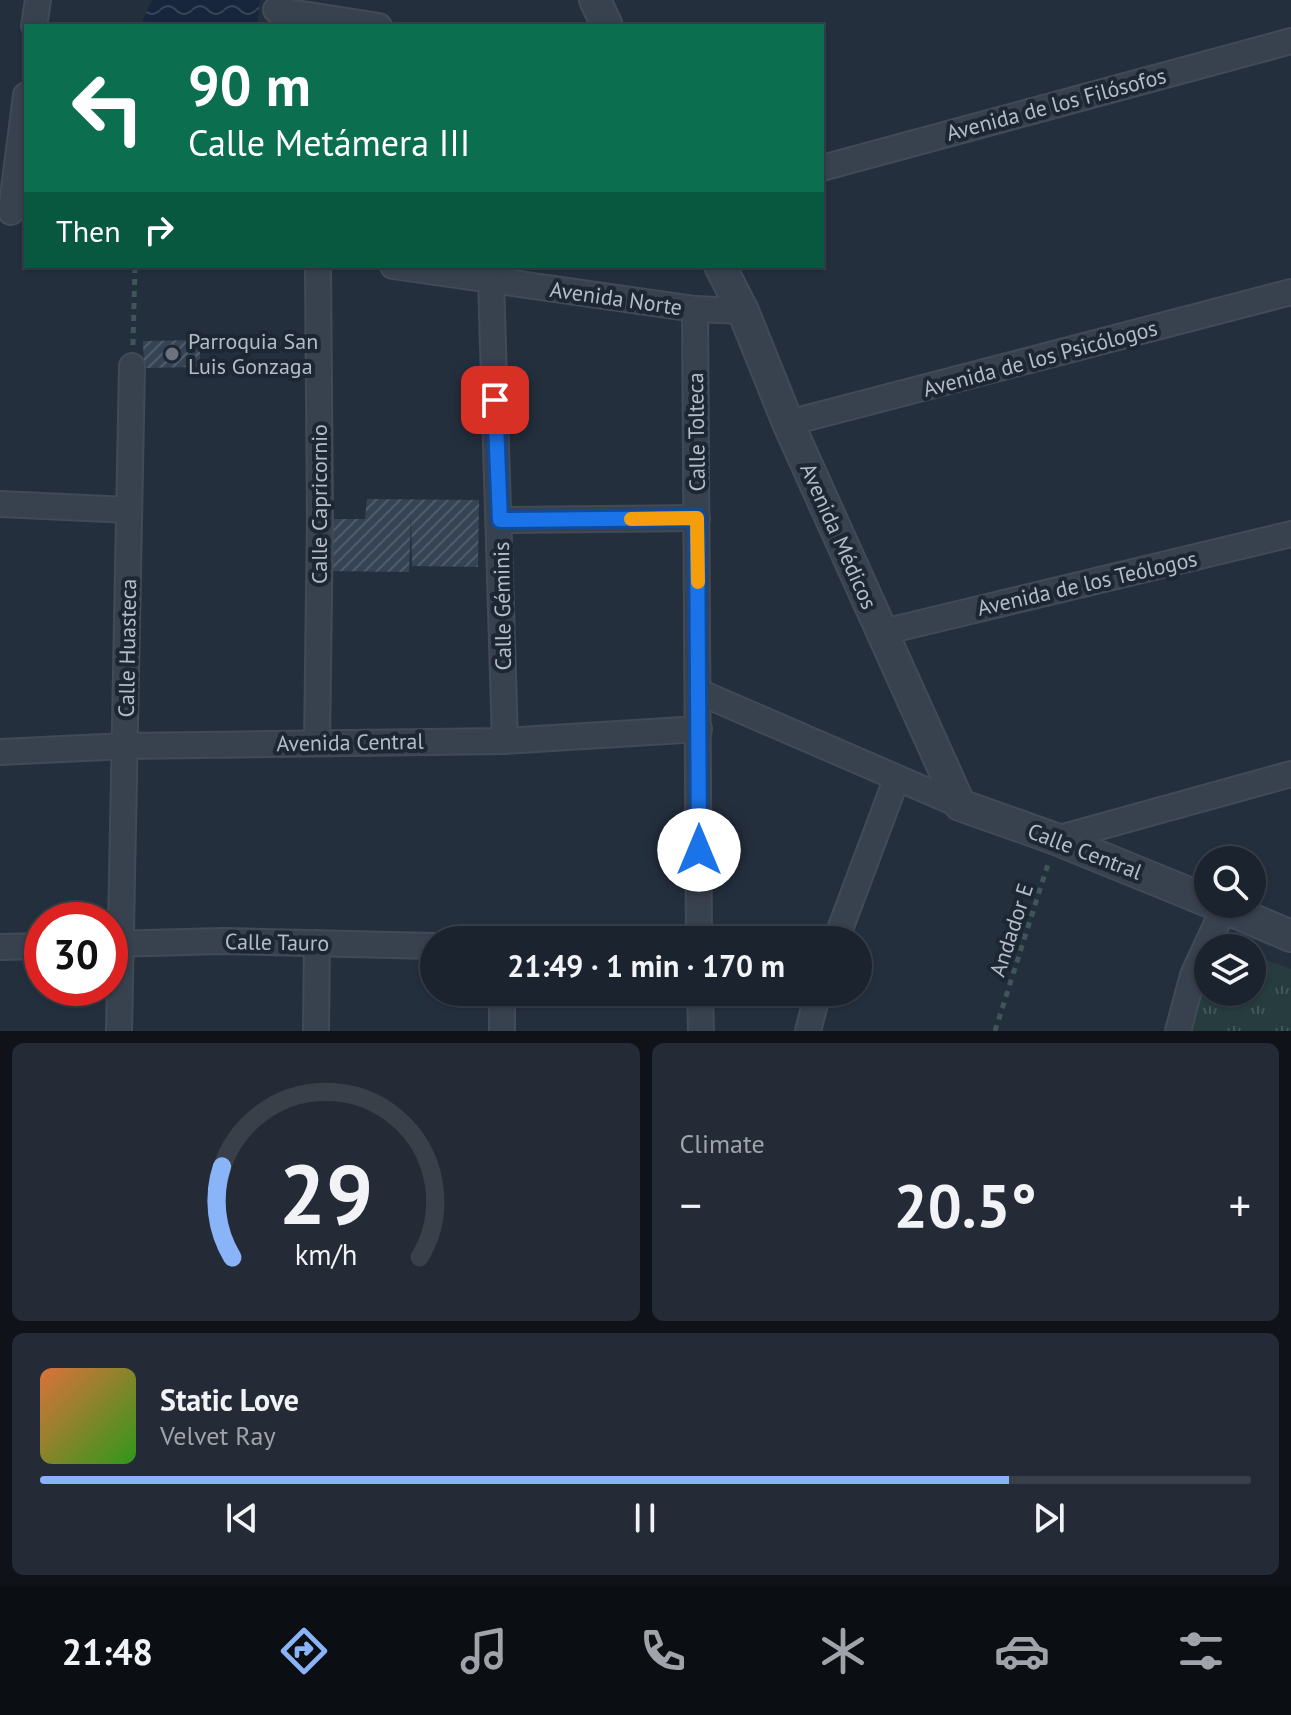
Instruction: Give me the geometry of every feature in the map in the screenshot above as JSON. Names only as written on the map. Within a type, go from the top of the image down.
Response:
[{"type":"street","points":[[34,24],[38,0]]},
{"type":"street","points":[[595,0],[606,24]]},
{"type":"street","points":[[276,12],[364,24]]},
{"type":"street","name":"Avenida de los Filósofos","points":[[824,167],[1291,41]]},
{"type":"street","points":[[12,213],[24,112]]},
{"type":"street","name":"Calle Capricornio","points":[[317,742],[320,519],[318,268]]},
{"type":"street","name":"Avenida Norte","points":[[407,268],[695,309],[743,311]]},
{"type":"street","name":"Avenida Médicos","points":[[721,268],[743,311],[788,423],[960,805]]},
{"type":"street","name":"Calle Géminis","points":[[491,280],[505,741]]},
{"type":"street","name":"Avenida de los Psicólogos","points":[[788,423],[1291,292]]},
{"type":"street","name":"Calle Tolteca","points":[[695,309],[699,926]]},
{"type":"street","name":"Calle Huasteca","points":[[117,902],[125,746],[132,366]]},
{"type":"street","points":[[0,504],[129,510]]},
{"type":"street","points":[[500,520],[697,518]]},
{"type":"street","name":"Avenida de los Teólogos","points":[[883,632],[1291,534]]},
{"type":"street","points":[[699,692],[896,780],[960,805]]},
{"type":"street","name":"Avenida Central","points":[[0,752],[125,746],[505,741],[699,729]]},
{"type":"street","points":[[1056,839],[1291,774]]},
{"type":"street","points":[[841,926],[896,780]]},
{"type":"street","name":"Calle Central","points":[[960,805],[1056,839],[1194,895]]},
{"type":"street","points":[[1178,1031],[1211,918]]},
{"type":"street","name":"Calle Central","points":[[1249,918],[1291,936]]},
{"type":"street","points":[[316,1031],[317,943]]},
{"type":"street","name":"Calle Tauro","points":[[128,944],[420,946]]},
{"type":"street","points":[[0,947],[24,946]]},
{"type":"street","name":"Calle Huasteca","points":[[118,1006],[119,1031]]},
{"type":"street","points":[[502,1006],[502,1031]]},
{"type":"street","points":[[700,1006],[701,1031]]},
{"type":"street","points":[[808,1031],[814,1006]]},
{"type":"path","points":[[132,366],[135,268]]},
{"type":"path","name":"Andador E","points":[[995,1031],[1056,839]]},
{"type":"green space","points":[[1266,960],[1291,969],[1291,1031],[1183,1031],[1194,997],[1194,1006],[1266,1006]]},
{"type":"water","points":[[152,0],[260,0],[257,24],[141,24]]},
{"type":"building","name":"Parroquia San Luis Gonzaga","points":[[200,340],[200,367],[144,368],[143,341]]},
{"type":"building","points":[[367,499],[479,500],[478,567],[412,566],[411,515],[409,572],[321,571],[320,519],[365,519]]},
{"type":"slow traffic","points":[[631,519],[697,518],[698,582]]},
{"type":"place","name":"Parroquia San Luis Gonzaga","points":[[172,354]]},
{"type":"route","points":[[495,400],[500,520],[697,518],[699,850]]}]
